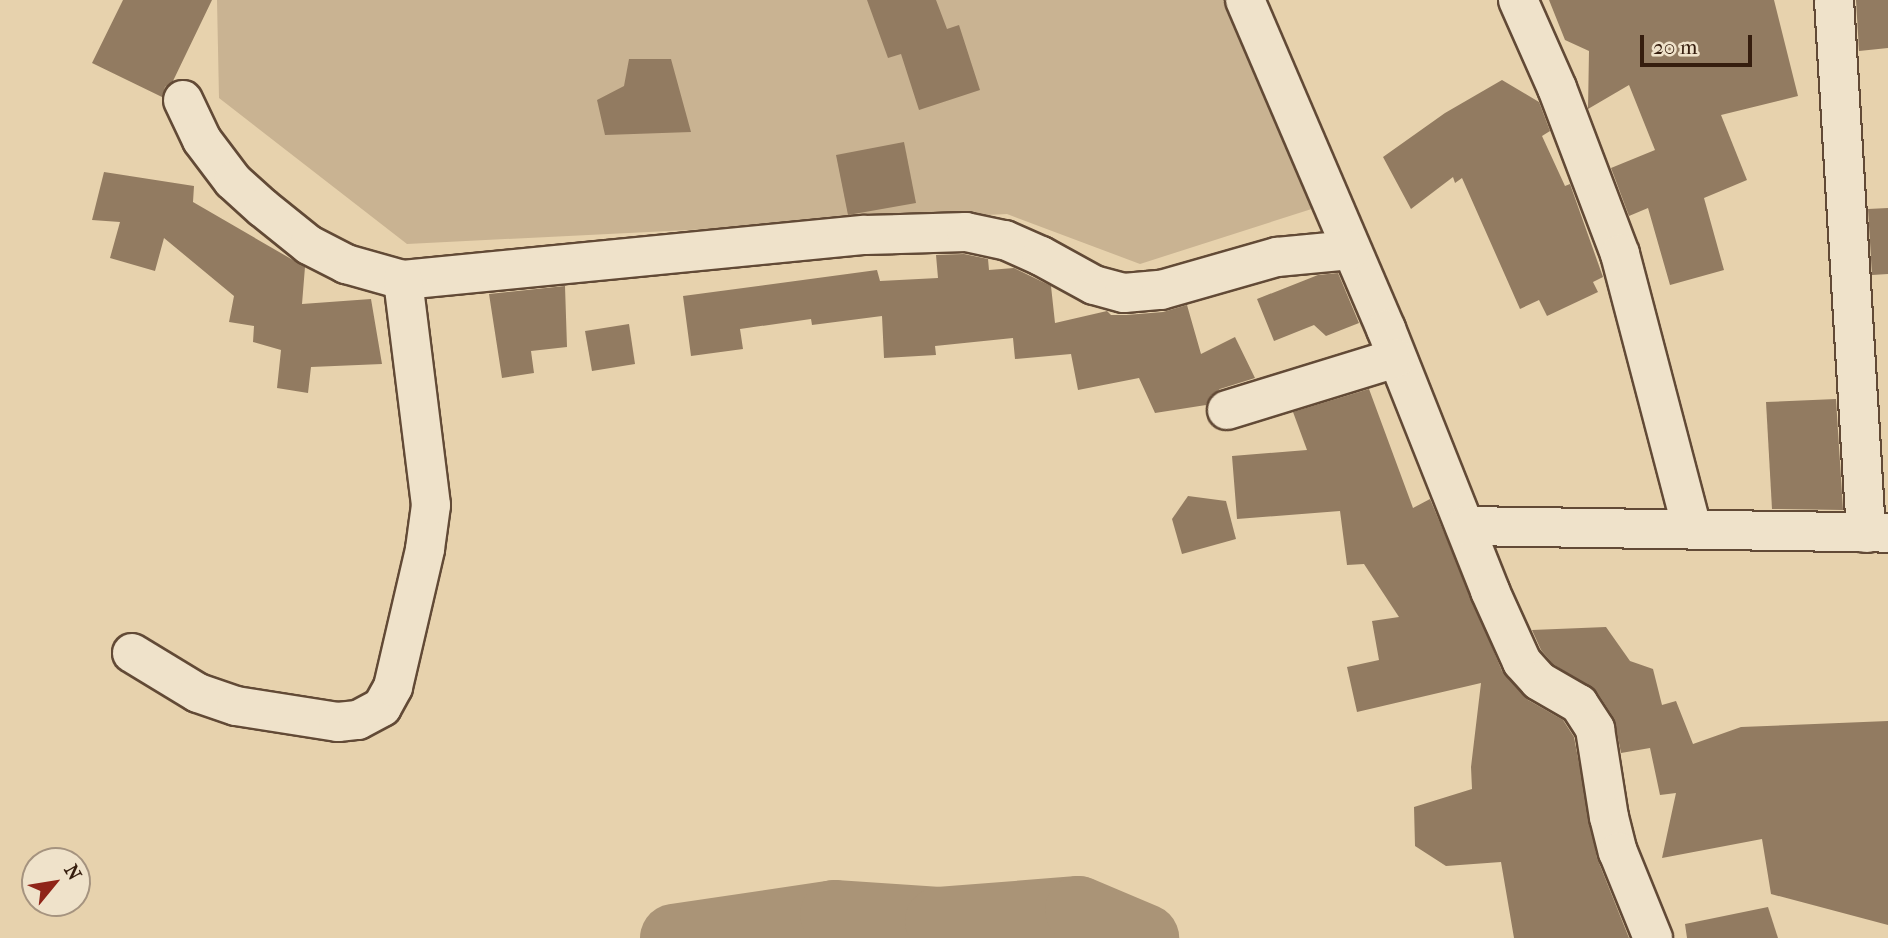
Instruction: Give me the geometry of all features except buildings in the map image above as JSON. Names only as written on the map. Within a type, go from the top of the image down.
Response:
[{"type":"street","points":[[1245,0],[1522,662],[1539,681],[1579,704],[1595,729],[1609,817],[1618,852],[1642,918],[1653,938]]},
{"type":"street","points":[[1518,0],[1556,88],[1620,254],[1644,335],[1692,528]]},
{"type":"street","points":[[1465,526],[1877,533],[1834,0]]},
{"type":"street","points":[[183,100],[201,140],[233,181],[262,208],[309,245],[346,264],[403,279],[865,235],[966,232],[1005,240],[1094,285],[1124,293],[1161,290],[1277,257],[1351,250]]},
{"type":"street","points":[[132,653],[198,693],[236,706],[338,722],[358,720],[382,707],[393,687],[425,549],[430,505],[403,279]]},
{"type":"street","points":[[1227,410],[1396,358]]},
{"type":"shaded area","points":[[217,0],[1233,0],[1321,206],[1140,264],[1007,214],[407,244],[219,98]]},
{"type":"waterway","points":[[674,938],[834,914],[939,921],[1079,910],[1145,938]]}]
